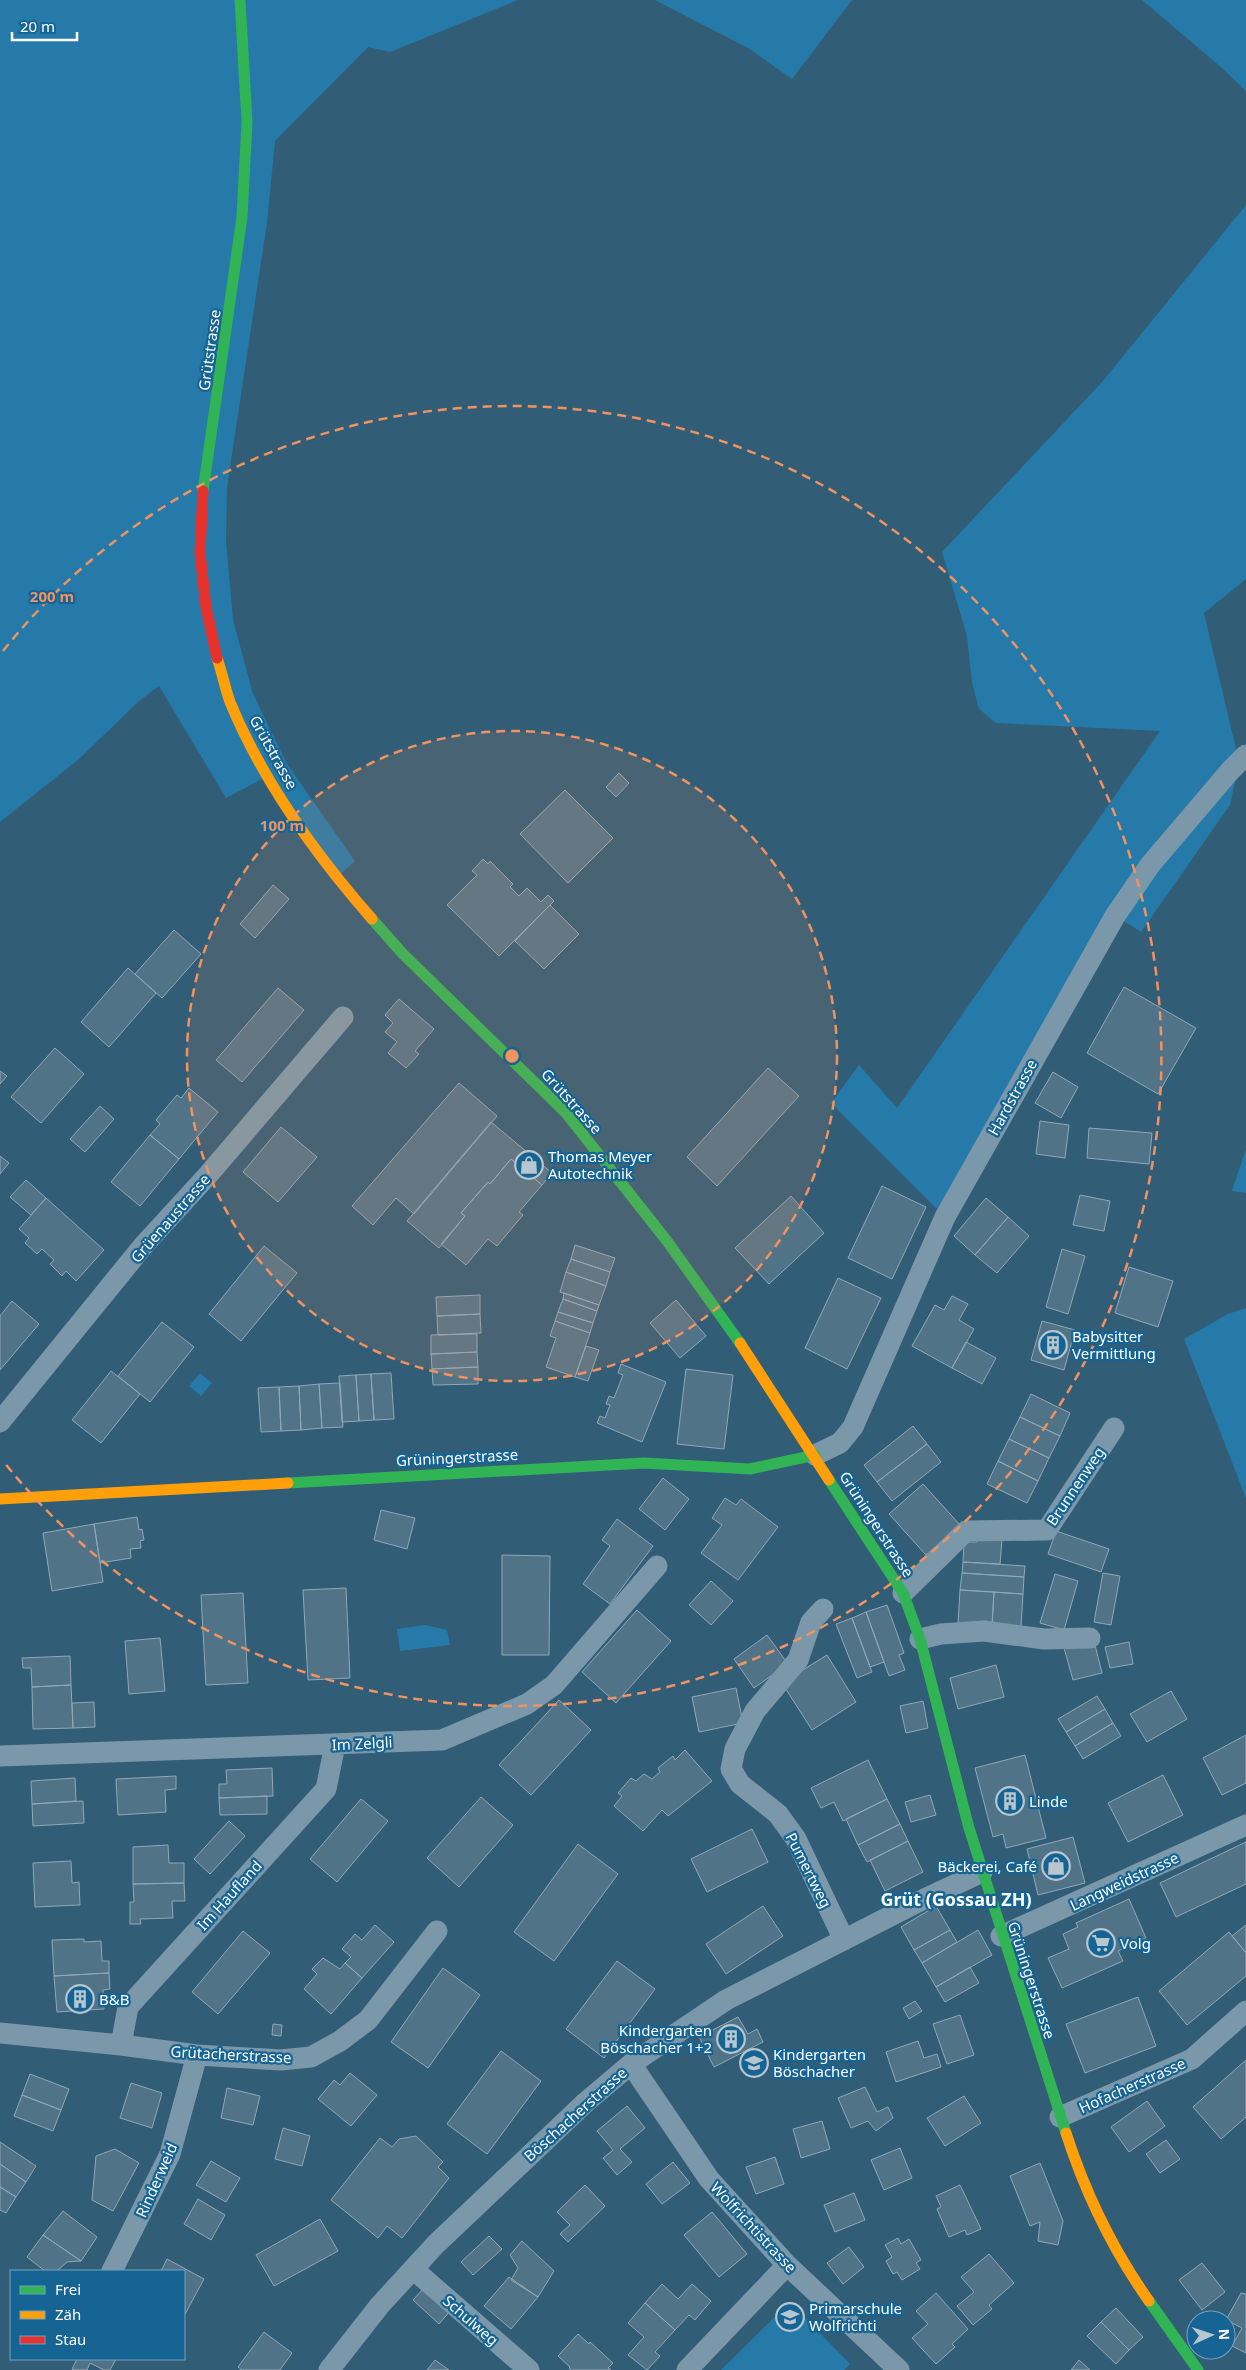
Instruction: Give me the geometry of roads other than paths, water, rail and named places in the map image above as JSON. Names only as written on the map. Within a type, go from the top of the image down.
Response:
[{"type":"main road","name":"Grütstrasse","points":[[240,0],[244,41],[247,122],[242,217],[203,488],[200,553],[206,607],[215,650],[230,701],[266,777],[336,878],[403,954],[566,1113],[678,1256],[734,1334],[815,1455]]},
{"type":"main road","name":"Grüningerstrasse","points":[[0,1499],[644,1462],[750,1469],[815,1455],[903,1593],[920,1639],[982,1872],[1001,1936],[1072,2151],[1107,2231],[1131,2275],[1198,2370]]},
{"type":"street","name":"Hardstrasse","points":[[815,1455],[840,1443],[853,1427],[945,1217],[1115,916],[1150,864],[1246,755]]},
{"type":"street","name":"Grüenaustrasse","points":[[0,1422],[144,1246],[208,1175],[343,1017]]},
{"type":"street","name":"Brunnenweg","points":[[903,1593],[966,1531],[1047,1530],[1114,1428]]},
{"type":"street","name":"Im Zelgli","points":[[0,1756],[442,1740],[526,1704],[554,1685],[656,1566]]},
{"type":"street","name":"Pumertweg","points":[[823,1608],[811,1622],[798,1660],[755,1711],[734,1749],[731,1769],[740,1784],[778,1814],[796,1839],[844,1940]]},
{"type":"street","points":[[920,1639],[941,1634],[984,1631],[1044,1639],[1090,1638]]},
{"type":"street","name":"Im Haufland","points":[[121,2045],[128,2007],[326,1789],[335,1745]]},
{"type":"street","name":"Langweidstrasse","points":[[1001,1936],[1246,1825]]},
{"type":"street","name":"Böschacherstrasse","points":[[329,2370],[380,2305],[436,2244],[586,2102],[631,2064],[726,2000],[982,1872]]},
{"type":"street","name":"Grütacherstrasse","points":[[0,2033],[121,2045],[197,2056],[281,2060],[311,2057],[340,2041],[368,2020],[437,1931]]},
{"type":"street","name":"Hofacherstrasse","points":[[1060,2117],[1192,2059],[1246,2011]]},
{"type":"street","name":"Rinderweid","points":[[112,2270],[170,2154],[197,2056]]},
{"type":"street","name":"Wolfrichtistrasse","points":[[631,2064],[709,2179],[787,2265],[899,2370]]},
{"type":"street","points":[[687,2370],[787,2265]]},
{"type":"street","name":"Schulweg","points":[[413,2269],[529,2370]]},
{"type":"place","name":"Thomas Meyer Autotechnik","points":[[529,1165]]},
{"type":"place","name":"Babysitter Vermittlung","points":[[1053,1345]]},
{"type":"place","name":"Linde","points":[[1010,1801]]},
{"type":"place","name":"Bäckerei, Café","points":[[1056,1866]]},
{"type":"place","name":"Volg","points":[[1101,1943]]},
{"type":"place","name":"B&B","points":[[80,1999]]},
{"type":"place","name":"Kindergarten Böschacher 1+2","points":[[731,2039]]},
{"type":"place","name":"Kindergarten Böschacher","points":[[754,2063]]},
{"type":"place","name":"Primarschule Wolfrichti","points":[[790,2317]]},
{"type":"district","name":"Grüt (Gossau ZH)","points":[[956,1899]]}]
